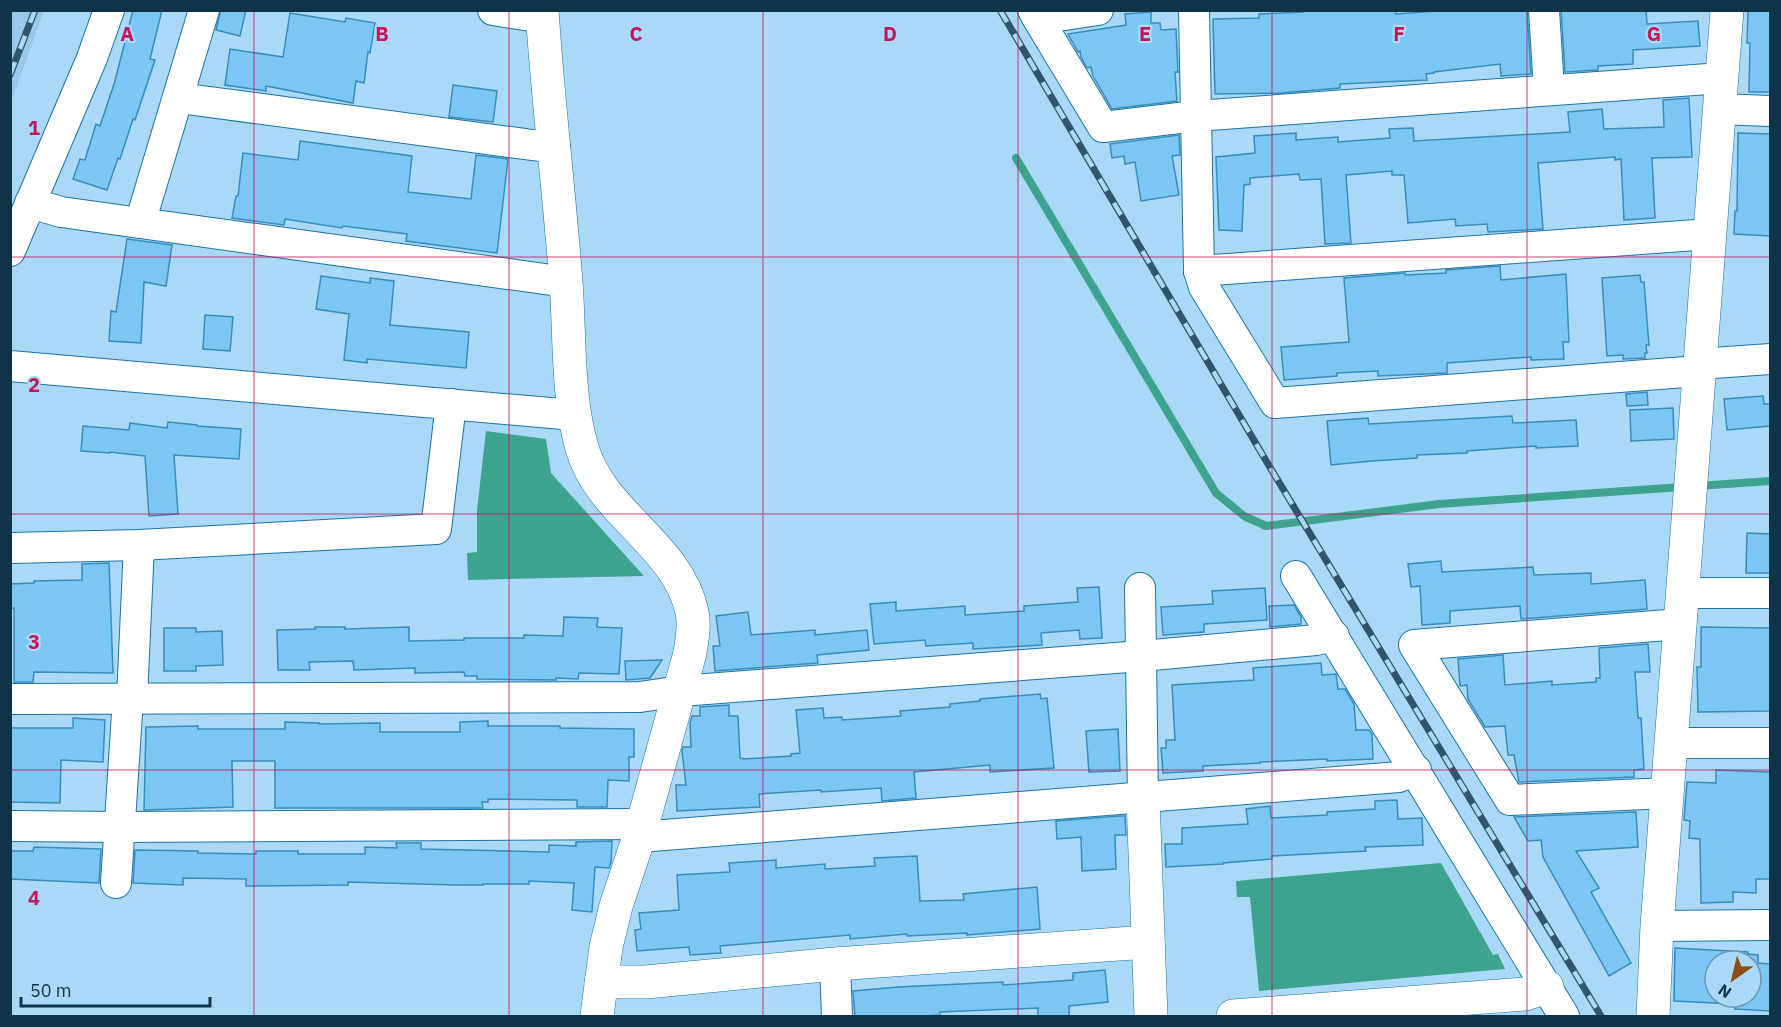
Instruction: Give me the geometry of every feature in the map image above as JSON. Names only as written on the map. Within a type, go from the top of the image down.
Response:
[{"type":"street","points":[[10,251],[92,58],[109,10]]},
{"type":"street","points":[[140,223],[204,10]]},
{"type":"street","points":[[493,10],[542,14],[566,282],[574,415],[582,449],[598,482],[613,502],[669,563],[680,579],[692,612],[693,629],[690,653],[616,906],[606,947],[597,1017]]},
{"type":"street","points":[[1098,10],[1036,15],[1103,128],[1196,116],[1549,89],[1720,93],[1770,111]]},
{"type":"street","points":[[1194,10],[1199,271],[1204,287],[1275,403],[1699,368],[1770,359]]},
{"type":"street","points":[[1544,10],[1549,89]]},
{"type":"street","points":[[1653,1017],[1657,926],[1727,10]]},
{"type":"street","points":[[179,98],[555,148]]},
{"type":"street","points":[[30,202],[61,212],[566,282]]},
{"type":"street","points":[[1199,271],[1710,234]]},
{"type":"street","points":[[10,366],[574,415]]},
{"type":"street","points":[[10,548],[139,545],[436,529],[451,404]]},
{"type":"street","points":[[116,883],[139,545]]},
{"type":"street","points":[[1296,576],[1564,1017]]},
{"type":"street","points":[[1140,588],[1143,798],[1150,1017]]},
{"type":"street","points":[[1668,793],[1510,800],[1414,645],[1682,609],[1770,593]]},
{"type":"street","points":[[10,699],[640,697],[680,691],[1142,656],[1316,640],[1334,636]]},
{"type":"street","points":[[1672,743],[1770,743]]},
{"type":"street","points":[[10,826],[640,830],[1143,798],[1399,777],[1416,770]]},
{"type":"street","points":[[1657,926],[1770,925]]},
{"type":"street","points":[[601,982],[646,982],[835,964],[1148,942]]},
{"type":"street","points":[[835,964],[837,1017]]},
{"type":"street","points":[[1233,1017],[1287,1015],[1525,994],[1547,987]]},
{"type":"shaded area","points":[[10,11],[44,11],[11,102]]},
{"type":"shaded area","points":[[486,431],[546,439],[551,473],[644,576],[468,580],[467,553],[477,552],[477,510]]},
{"type":"shaded area","points":[[1441,863],[1493,955],[1498,954],[1505,969],[1259,991],[1250,897],[1237,897],[1236,881]]},
{"type":"building","points":[[133,10],[162,10],[150,59],[155,60],[135,120],[133,119],[107,190],[73,179],[80,159],[85,160],[96,124],[100,126],[115,81]]},
{"type":"building","points":[[221,10],[246,10],[240,36],[216,30]]},
{"type":"building","points":[[1303,10],[1395,10],[1396,14],[1451,10],[1527,10],[1531,74],[1501,76],[1500,64],[1434,72],[1426,74],[1427,80],[1340,84],[1340,88],[1281,93],[1215,94],[1213,19],[1259,18],[1259,14],[1303,12]]},
{"type":"building","points":[[1561,10],[1646,10],[1647,24],[1698,21],[1700,46],[1633,50],[1633,64],[1598,66],[1598,70],[1565,72]]},
{"type":"building","points":[[1748,10],[1770,10],[1770,92],[1749,92]]},
{"type":"building","points":[[1151,12],[1151,23],[1160,23],[1161,30],[1176,29],[1177,101],[1112,109],[1093,76],[1091,67],[1087,68],[1080,51],[1078,52],[1068,34],[1126,25],[1125,14]]},
{"type":"building","points":[[290,13],[345,22],[346,18],[375,23],[364,83],[356,81],[353,103],[266,86],[266,91],[225,85],[230,49],[283,57]]},
{"type":"building","points":[[453,85],[497,91],[493,122],[449,117]]},
{"type":"building","points":[[1689,98],[1692,157],[1652,158],[1655,218],[1624,220],[1621,159],[1615,160],[1615,157],[1538,163],[1543,229],[1488,232],[1487,224],[1456,226],[1455,219],[1408,223],[1404,175],[1392,175],[1392,171],[1346,175],[1351,243],[1325,244],[1321,179],[1300,180],[1299,174],[1250,178],[1250,184],[1244,185],[1242,231],[1219,230],[1216,157],[1255,153],[1254,136],[1296,133],[1296,140],[1338,137],[1338,142],[1390,138],[1389,129],[1413,128],[1414,141],[1570,132],[1568,112],[1602,109],[1604,129],[1664,127],[1663,100]]},
{"type":"building","points":[[1738,133],[1770,134],[1770,236],[1734,234],[1735,211],[1737,211]]},
{"type":"building","points":[[1179,135],[1180,155],[1172,156],[1179,195],[1141,201],[1135,162],[1125,164],[1124,156],[1112,158],[1110,144]]},
{"type":"building","points":[[300,141],[412,156],[408,192],[471,199],[476,155],[508,159],[497,253],[406,241],[407,234],[343,226],[342,228],[285,219],[284,225],[232,218],[236,196],[238,196],[243,153],[298,160]]},
{"type":"building","points":[[127,239],[172,245],[166,286],[144,282],[141,343],[109,341],[111,311],[116,312]]},
{"type":"building","points":[[1500,266],[1501,280],[1566,274],[1569,342],[1563,342],[1564,359],[1531,360],[1531,357],[1447,363],[1447,373],[1378,376],[1378,371],[1337,373],[1337,376],[1284,380],[1281,347],[1349,342],[1344,278],[1405,273],[1405,275],[1446,273],[1446,270]]},
{"type":"building","points":[[1640,275],[1641,282],[1644,282],[1649,345],[1646,345],[1645,358],[1623,359],[1623,355],[1607,356],[1602,278]]},
{"type":"building","points":[[321,276],[370,283],[370,278],[394,281],[390,325],[469,332],[466,368],[367,359],[367,363],[344,360],[349,314],[316,309]]},
{"type":"building","points":[[205,315],[233,317],[230,351],[203,349]]},
{"type":"building","points":[[1647,392],[1648,405],[1627,406],[1626,394]]},
{"type":"building","points":[[1763,396],[1764,404],[1770,404],[1770,426],[1727,430],[1724,399]]},
{"type":"building","points":[[1673,408],[1674,439],[1631,441],[1630,410]]},
{"type":"building","points":[[1512,416],[1513,423],[1576,420],[1578,446],[1536,448],[1536,446],[1467,451],[1467,453],[1417,455],[1417,458],[1331,465],[1327,421],[1368,418],[1369,424]]},
{"type":"building","points":[[168,422],[241,429],[239,459],[174,455],[178,514],[149,516],[145,456],[81,451],[83,426],[129,430],[130,423],[167,428]]},
{"type":"building","points":[[1747,533],[1770,534],[1770,573],[1746,573]]},
{"type":"building","points":[[1441,561],[1442,572],[1533,567],[1534,575],[1591,573],[1591,584],[1645,580],[1647,609],[1521,619],[1520,606],[1463,610],[1450,611],[1450,623],[1422,625],[1420,586],[1411,587],[1408,564]]},
{"type":"building","points":[[109,563],[113,673],[34,672],[33,682],[14,682],[14,608],[10,609],[10,584],[82,580],[82,564]]},
{"type":"building","points":[[1099,587],[1102,638],[1080,639],[1079,630],[1041,633],[1042,645],[973,649],[973,643],[926,646],[925,640],[874,644],[870,604],[896,602],[896,611],[965,606],[965,615],[1024,611],[1024,606],[1078,602],[1077,588]]},
{"type":"building","points":[[1265,588],[1267,620],[1204,624],[1204,632],[1163,635],[1161,607],[1213,604],[1212,591]]},
{"type":"building","points":[[1294,605],[1301,617],[1301,624],[1270,627],[1269,606]]},
{"type":"building","points":[[748,612],[751,635],[815,630],[815,635],[867,630],[869,650],[817,655],[818,663],[715,671],[713,646],[720,646],[716,616]]},
{"type":"building","points":[[564,617],[598,618],[597,627],[622,628],[619,674],[579,673],[578,679],[556,678],[556,680],[477,679],[477,676],[465,676],[464,672],[415,673],[415,668],[354,670],[353,661],[309,662],[310,670],[278,670],[277,630],[315,629],[315,627],[345,627],[345,629],[409,627],[409,641],[524,638],[524,635],[563,636]]},
{"type":"building","points":[[1701,627],[1770,628],[1770,711],[1698,712],[1697,667],[1701,667]]},
{"type":"building","points":[[164,628],[196,628],[196,632],[222,631],[223,665],[196,666],[196,671],[164,671]]},
{"type":"building","points":[[1648,644],[1650,672],[1635,672],[1644,769],[1634,770],[1634,777],[1519,782],[1514,755],[1508,755],[1505,726],[1485,727],[1468,699],[1467,685],[1460,686],[1458,659],[1503,655],[1505,685],[1552,681],[1552,685],[1596,682],[1596,678],[1600,678],[1599,648]]},
{"type":"building","points":[[662,660],[650,678],[626,680],[625,661]]},
{"type":"building","points":[[1321,663],[1322,675],[1336,674],[1338,689],[1345,689],[1354,704],[1356,730],[1369,730],[1372,734],[1373,759],[1260,762],[1203,766],[1203,771],[1163,773],[1161,748],[1166,748],[1166,740],[1175,740],[1172,685],[1254,680],[1253,668]]},
{"type":"building","points":[[1040,694],[1041,699],[1047,698],[1054,768],[990,772],[990,765],[914,772],[916,798],[882,801],[881,788],[821,792],[821,790],[759,794],[760,807],[677,811],[676,785],[686,785],[682,751],[683,747],[691,747],[690,723],[692,716],[700,716],[700,707],[729,705],[729,716],[738,716],[740,758],[744,759],[791,756],[791,754],[800,753],[796,710],[823,708],[824,718],[842,717],[842,720],[901,716],[900,711],[950,707],[950,704],[980,701],[980,699]]},
{"type":"building","points":[[73,718],[105,720],[103,762],[61,760],[60,803],[10,802],[10,728],[73,728]]},
{"type":"building","points":[[488,721],[488,726],[634,729],[634,757],[629,757],[629,781],[608,780],[607,807],[577,807],[577,800],[488,799],[488,802],[482,802],[483,808],[275,808],[275,761],[232,761],[233,807],[144,810],[146,727],[285,729],[285,722],[380,723],[380,732],[460,732],[460,722]]},
{"type":"building","points":[[1118,729],[1120,771],[1089,772],[1086,731]]},
{"type":"building","points":[[1716,770],[1770,772],[1770,879],[1756,879],[1756,893],[1733,892],[1733,902],[1701,903],[1700,839],[1689,838],[1690,821],[1684,820],[1687,782],[1716,783]]},
{"type":"building","points":[[1397,800],[1398,819],[1422,818],[1423,845],[1365,847],[1366,851],[1272,856],[1272,859],[1166,867],[1165,844],[1182,844],[1182,828],[1248,824],[1246,809],[1270,806],[1271,818],[1327,815],[1327,812],[1375,809],[1375,801]]},
{"type":"building","points":[[1636,812],[1638,847],[1576,851],[1599,888],[1591,892],[1631,963],[1609,976],[1543,857],[1541,840],[1528,841],[1514,817]]},
{"type":"building","points":[[1125,816],[1126,835],[1115,835],[1116,869],[1082,871],[1081,837],[1057,839],[1056,821]]},
{"type":"building","points":[[612,841],[609,868],[595,867],[592,912],[572,910],[574,883],[529,881],[529,884],[455,885],[348,882],[348,885],[246,886],[246,879],[183,878],[183,885],[133,883],[135,850],[198,851],[198,853],[256,854],[256,851],[298,851],[298,854],[365,854],[365,847],[397,848],[396,843],[421,843],[421,849],[549,852],[549,845],[576,846],[576,842]]},
{"type":"building","points":[[34,847],[101,849],[99,883],[10,879],[10,851],[33,851]]},
{"type":"building","points":[[917,856],[920,901],[964,900],[963,894],[1037,887],[1040,929],[967,935],[967,933],[907,936],[907,934],[850,939],[850,935],[720,946],[721,953],[690,955],[689,947],[637,951],[635,930],[641,929],[639,913],[679,910],[677,875],[730,872],[729,863],[776,860],[776,868],[825,864],[825,869],[875,866],[874,858]]},
{"type":"building","points":[[1675,948],[1703,950],[1703,1002],[1674,1001]]},
{"type":"building","points":[[1763,963],[1770,964],[1770,1011],[1735,1009],[1763,1009]]},
{"type":"building","points":[[1105,970],[1108,1002],[1069,1006],[1069,1017],[1038,1017],[1038,1008],[940,1012],[940,1015],[907,1017],[855,1017],[853,991],[1073,980],[1073,973]]},
{"type":"waterway","points":[[1016,158],[1216,493],[1244,516],[1266,526],[1439,504],[1682,487]]},
{"type":"waterway","points":[[1697,486],[1770,481]]},
{"type":"railway","points":[[10,75],[35,10]]},
{"type":"railway","points":[[1000,10],[1268,464],[1601,1016]]}]
